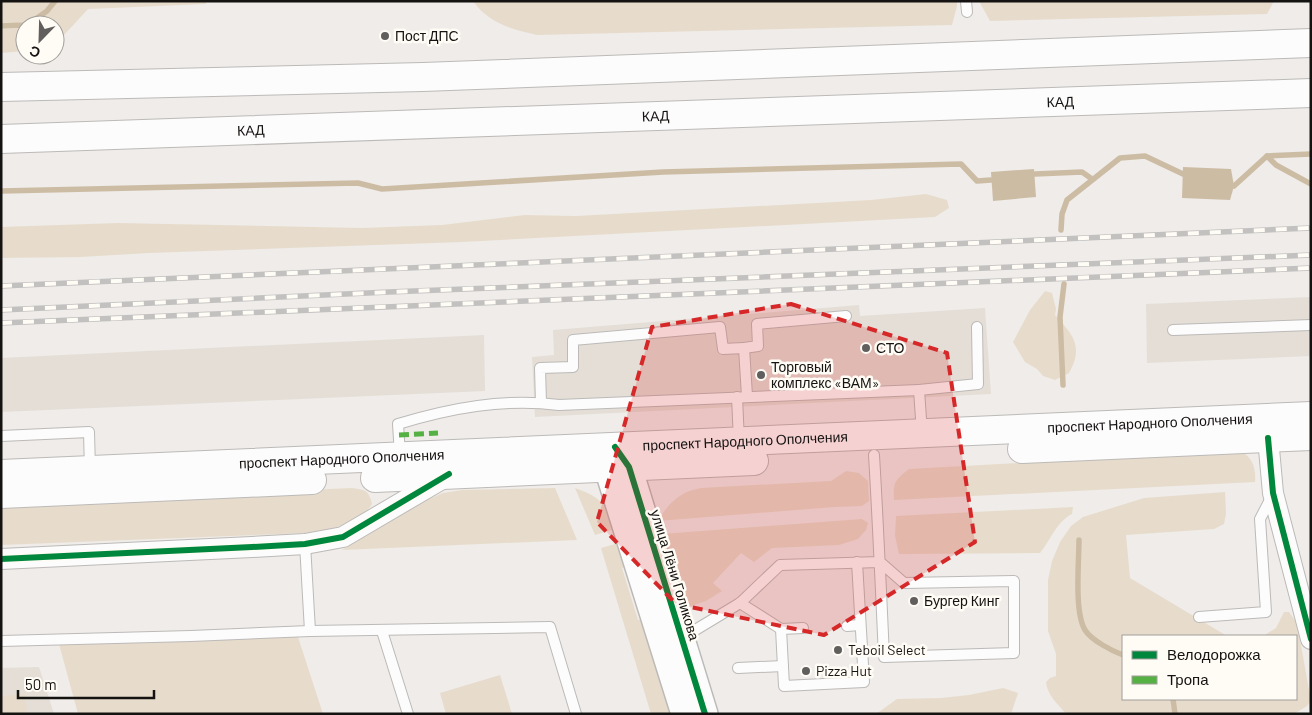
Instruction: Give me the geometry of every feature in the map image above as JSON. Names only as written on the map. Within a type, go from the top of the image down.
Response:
[{"type":"main road","points":[[1,87],[423,77],[1311,44]]},
{"type":"main road","name":"КАД","points":[[1,139],[1311,93]]},
{"type":"main road","name":"проспект Народного Ополчения","points":[[1,476],[449,474],[617,461],[739,442],[1311,416]]},
{"type":"main road","name":"проспект Народного Ополчения","points":[[1,476],[90,470],[400,457],[617,461],[874,455],[1311,436]]},
{"type":"street","points":[[1268,438],[1273,493],[1311,640]]},
{"type":"street","name":"улица Лёни Голикова","points":[[617,461],[672,641],[705,714]]},
{"type":"street","points":[[1,559],[305,544],[343,537],[449,474]]},
{"type":"street","name":"улица Лёни Голикова","points":[[672,641],[684,714]]},
{"type":"lane","points":[[966,1],[967,12]]},
{"type":"lane","points":[[541,403],[540,368],[573,367],[572,340],[720,327],[723,349],[744,348],[758,346],[757,324],[846,316]]},
{"type":"lane","points":[[1172,330],[1311,325]]},
{"type":"lane","points":[[400,457],[398,424],[429,414],[469,406],[541,403],[559,405],[919,390],[978,384],[977,327]]},
{"type":"lane","points":[[739,442],[744,348]]},
{"type":"lane","points":[[919,390],[922,434]]},
{"type":"lane","points":[[1,436],[89,432],[90,470]]},
{"type":"lane","points":[[672,641],[740,603],[780,565],[880,562],[904,583],[1014,581],[1014,653],[884,657],[880,562],[874,455]]},
{"type":"lane","points":[[1199,616],[1266,612],[1260,519],[1273,493]]},
{"type":"lane","points":[[305,544],[310,631]]},
{"type":"lane","points":[[781,629],[784,686],[864,682],[857,562]]},
{"type":"lane","points":[[740,603],[781,629],[803,628]]},
{"type":"lane","points":[[847,626],[860,625]]},
{"type":"lane","points":[[1,641],[310,631],[550,627],[576,714]]},
{"type":"lane","points":[[382,630],[408,714]]},
{"type":"lane","points":[[738,668],[783,666]]},
{"type":"highlighted area","points":[[791,304],[947,353],[975,542],[824,635],[676,604],[597,522],[652,327]]},
{"type":"shaded area","points":[[1,1],[52,1],[38,15],[15,15],[15,23],[1,24]]},
{"type":"shaded area","points":[[57,1],[206,1],[206,4],[88,9],[65,34],[65,15],[45,15]]},
{"type":"shaded area","points":[[473,1],[957,1],[957,6],[952,25],[537,35],[510,28],[494,20],[479,9]]},
{"type":"shaded area","points":[[979,1],[1274,1],[1267,14],[990,21]]},
{"type":"shaded area","points":[[15,28],[15,52],[1,53],[1,29]]},
{"type":"shaded area","points":[[1183,167],[1231,169],[1234,186],[1230,200],[1182,198]]},
{"type":"shaded area","points":[[1034,169],[1036,197],[993,201],[991,172]]},
{"type":"shaded area","points":[[926,194],[947,200],[949,208],[935,217],[462,242],[81,257],[1,258],[1,227],[118,223],[362,228],[442,225],[525,215],[576,216],[871,200]]},
{"type":"shaded area","points":[[1045,291],[1052,293],[1056,309],[1055,315],[1071,335],[1076,348],[1076,355],[1069,373],[1055,380],[1043,376],[1037,369],[1025,362],[1013,342],[1030,310]]},
{"type":"shaded area","points":[[1311,297],[1311,356],[1147,363],[1146,304]]},
{"type":"shaded area","name":"Торговый комплекс «ВАМ»","points":[[859,305],[860,316],[985,308],[991,394],[535,417],[532,357],[554,355],[553,330]]},
{"type":"shaded area","points":[[484,335],[485,391],[1,412],[1,358]]},
{"type":"shaded area","points":[[1240,451],[1253,464],[1255,482],[894,500],[896,482],[909,469]]},
{"type":"shaded area","points":[[846,471],[859,473],[868,481],[869,501],[862,506],[658,521],[671,503],[681,495],[701,488],[831,481]]},
{"type":"shaded area","points":[[352,488],[368,493],[372,504],[360,517],[343,525],[307,533],[1,545],[1,503]]},
{"type":"shaded area","points":[[555,488],[577,540],[342,550],[422,502],[443,493],[462,490]]},
{"type":"shaded area","points":[[575,488],[597,498],[601,502],[609,513],[615,529],[595,535]]},
{"type":"shaded area","points":[[1225,492],[1226,514],[1224,524],[1214,529],[1126,535],[1130,578],[1225,635],[1122,635],[1122,700],[1297,700],[1297,635],[1265,635],[1276,628],[1284,612],[1289,612],[1297,623],[1311,701],[1307,706],[1294,714],[1066,714],[1056,703],[1046,682],[1056,676],[1056,654],[1048,631],[1048,580],[1052,561],[1060,542],[1071,526],[1083,517],[1144,498]]},
{"type":"shaded area","points":[[1073,507],[1072,514],[1066,517],[1058,526],[1040,553],[899,554],[895,536],[896,516]]},
{"type":"shaded area","points":[[862,519],[868,523],[866,530],[858,539],[839,545],[772,548],[754,562],[741,553],[713,583],[722,591],[706,601],[685,608],[662,534]]},
{"type":"shaded area","points":[[619,543],[626,566],[622,568],[638,620],[643,619],[673,714],[651,714],[601,548]]},
{"type":"shaded area","points":[[298,637],[323,714],[78,714],[59,644]]},
{"type":"shaded area","points":[[39,667],[54,714],[1,714],[1,668]]},
{"type":"shaded area","points":[[500,675],[512,714],[446,714],[440,693]]},
{"type":"shaded area","points":[[1003,688],[1018,693],[1011,714],[876,714],[897,699],[941,698]]},
{"type":"shaded area","points":[[25,694],[27,714],[1,714],[1,696]]},
{"type":"waterway","points":[[41,15],[55,1]]},
{"type":"waterway","points":[[1,26],[15,25]]},
{"type":"waterway","points":[[1234,186],[1267,156],[1311,154]]},
{"type":"waterway","points":[[1061,230],[1062,214],[1067,200],[1120,158],[1145,156],[1183,174]]},
{"type":"waterway","points":[[1267,156],[1276,165],[1311,184]]},
{"type":"waterway","points":[[1,191],[358,183],[382,189],[663,172],[961,164],[977,181],[991,180]]},
{"type":"waterway","points":[[1035,174],[1082,172],[1092,179]]},
{"type":"waterway","points":[[1063,385],[1060,317],[1064,284]]},
{"type":"waterway","points":[[1079,540],[1078,599],[1079,611],[1085,630],[1092,638],[1122,655]]},
{"type":"waterway","points":[[1173,700],[1175,714]]},
{"type":"railway","points":[[1,286],[1311,228]]},
{"type":"railway","points":[[1,310],[389,292],[1311,255]]},
{"type":"railway","points":[[1,323],[1311,268]]},
{"type":"marked path","points":[[399,435],[438,433]]},
{"type":"cycle path","points":[[1268,438],[1273,493],[1311,639]]},
{"type":"cycle path","points":[[615,447],[629,467],[705,714]]},
{"type":"cycle path","points":[[1,559],[305,544],[343,537],[449,474]]},
{"type":"place","name":"Пост ДПС","points":[[385,36]]},
{"type":"place","name":"СТО","points":[[866,348]]},
{"type":"place","name":"Торговый комплекс «ВАМ»","points":[[761,375]]},
{"type":"place","name":"Бургер Кинг","points":[[914,601]]},
{"type":"place","name":"Teboil Select","points":[[838,650]]},
{"type":"place","name":"Pizza Hut","points":[[806,671]]}]
